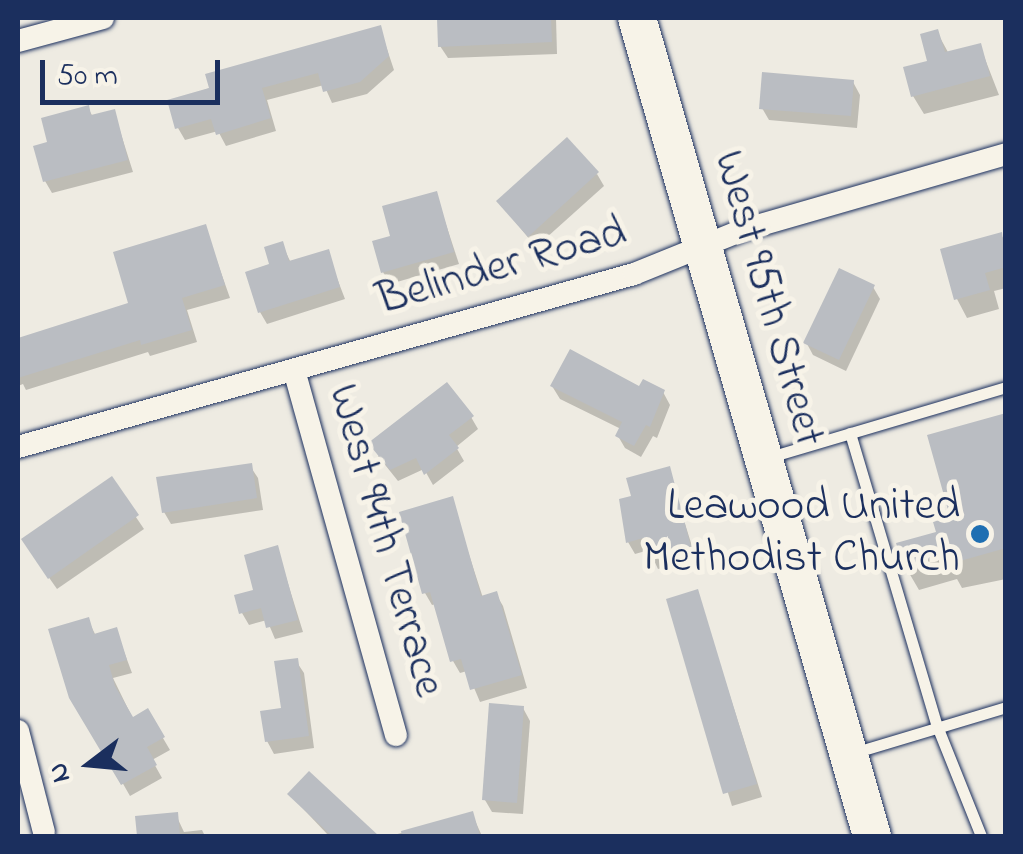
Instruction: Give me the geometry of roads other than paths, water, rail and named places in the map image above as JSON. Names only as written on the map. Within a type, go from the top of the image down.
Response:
[{"type":"main road","name":"West 95th Street","points":[[637,18],[872,836]]},
{"type":"street","points":[[18,41],[103,18]]},
{"type":"street","name":"Belinder Road","points":[[18,447],[634,274],[702,246],[1006,154]]},
{"type":"street","name":"West 94th Terrace","points":[[294,370],[396,734]]},
{"type":"street","points":[[18,731],[44,832]]},
{"type":"lane","points":[[764,459],[1006,387]]},
{"type":"lane","points":[[850,432],[937,726],[981,836]]},
{"type":"lane","points":[[848,754],[1006,707]]},
{"type":"place","name":"Leawood United Methodist Church","points":[[980,534]]}]
